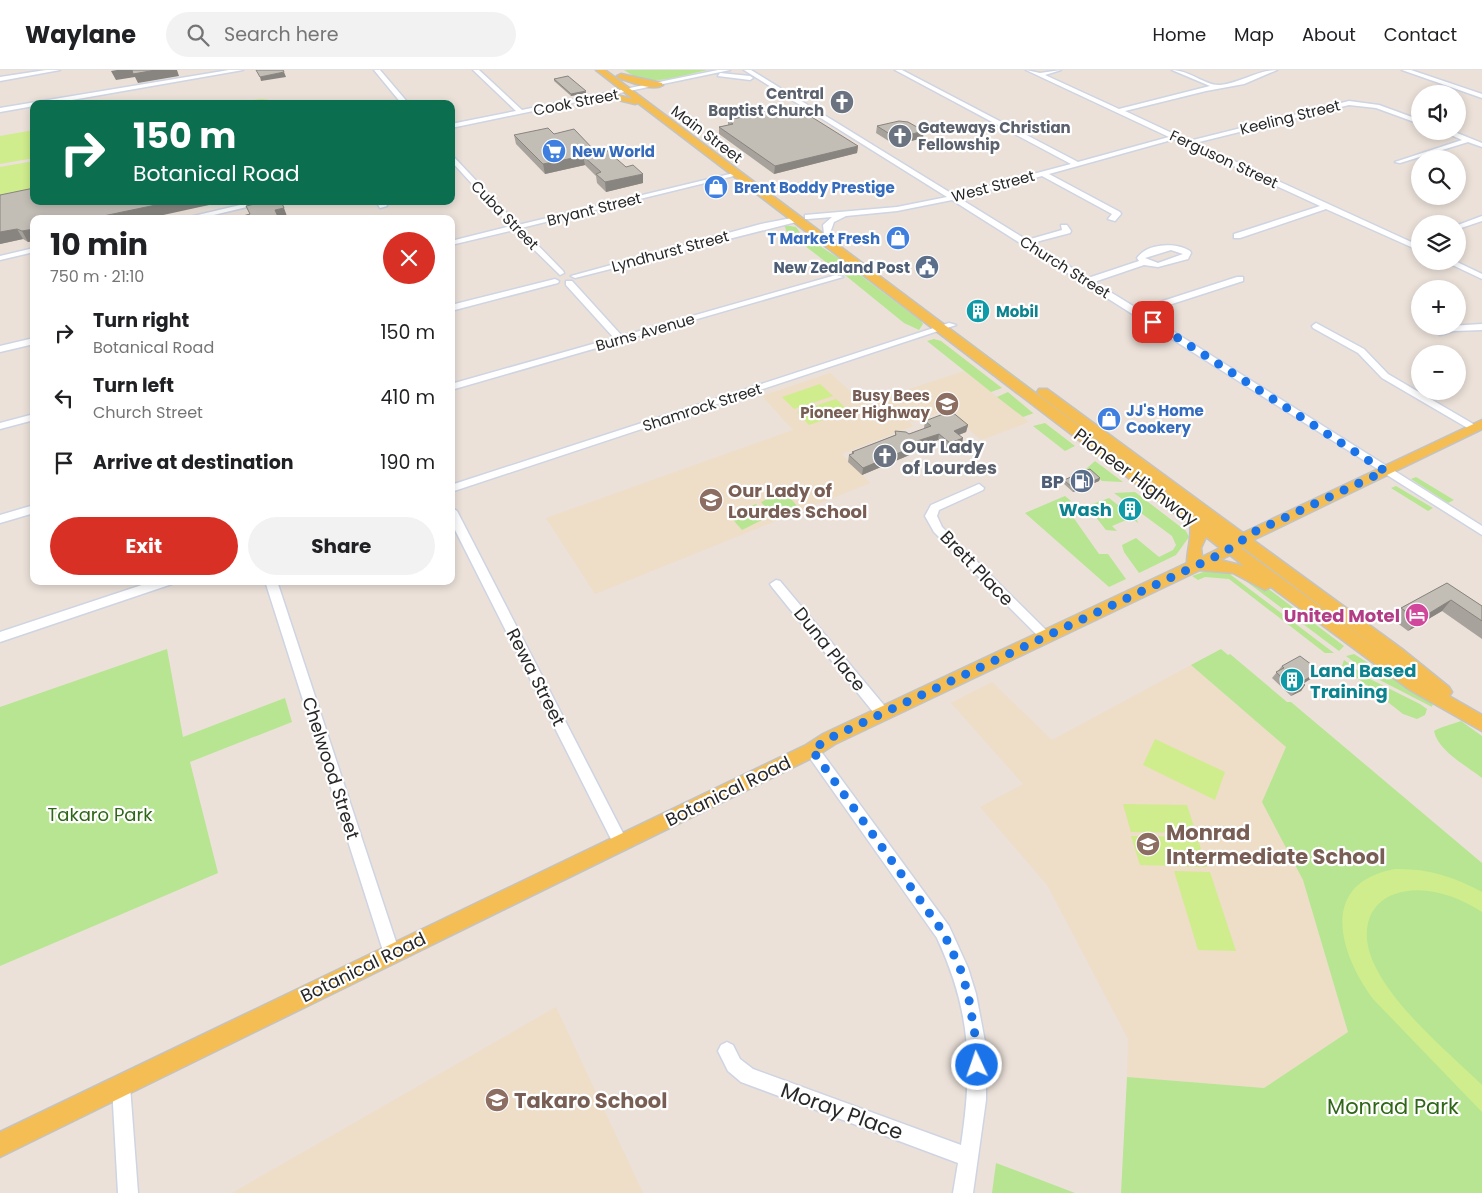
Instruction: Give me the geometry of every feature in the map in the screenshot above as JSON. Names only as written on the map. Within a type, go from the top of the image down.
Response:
[{"type":"main road","name":"Main Street","points":[[600,70],[633,90],[649,97],[769,188],[775,196],[802,218]]},
{"type":"main road","name":"Main Street","points":[[613,70],[651,108],[787,212],[802,218]]},
{"type":"main road","points":[[621,76],[642,83],[659,85]]},
{"type":"main road","points":[[649,97],[652,93],[667,87],[672,82]]},
{"type":"main road","points":[[609,96],[628,98],[651,108]]},
{"type":"main road","name":"Pioneer Highway","points":[[802,218],[827,231],[877,274],[1236,544],[1396,654],[1482,724]]},
{"type":"main road","name":"Pioneer Highway","points":[[802,218],[836,249],[877,274]]},
{"type":"main road","name":"Pioneer Highway","points":[[947,327],[1197,523],[1236,544],[1359,645],[1416,685],[1482,724]]},
{"type":"main road","name":"Botanical Road","points":[[0,1145],[812,750],[828,739],[1195,566],[1256,531],[1478,426]]},
{"type":"main road","points":[[1197,523],[1199,535],[1194,548],[1195,566],[1226,565],[1256,577],[1358,653],[1416,685]]},
{"type":"street","points":[[0,79],[57,70]]},
{"type":"street","points":[[59,100],[240,70]]},
{"type":"street","points":[[377,70],[403,100]]},
{"type":"street","points":[[476,70],[521,112]]},
{"type":"street","points":[[898,70],[1077,164]]},
{"type":"street","name":"Ferguson Street","points":[[1029,70],[1411,244]]},
{"type":"street","points":[[1039,75],[1058,70]]},
{"type":"street","points":[[1176,70],[1218,88]]},
{"type":"street","points":[[1119,111],[1249,81],[1274,70]]},
{"type":"street","points":[[1410,71],[1482,96]]},
{"type":"street","points":[[716,73],[743,72]]},
{"type":"street","name":"Cook Street","points":[[455,125],[609,96],[716,73],[743,72]]},
{"type":"street","name":"Church Street","points":[[743,72],[871,155],[930,189],[950,198],[1137,312],[1482,531]]},
{"type":"street","name":"Keeling Street","points":[[1189,143],[1349,103],[1377,106],[1411,119]]},
{"type":"street","points":[[0,110],[30,105]]},
{"type":"street","name":"West Street","points":[[802,218],[914,206],[1176,137]]},
{"type":"street","points":[[1398,162],[1468,140],[1482,145]]},
{"type":"street","name":"Cuba Street","points":[[455,162],[518,228],[557,277]]},
{"type":"street","points":[[1043,173],[1117,214],[1112,219]]},
{"type":"street","name":"Bryant Street","points":[[455,242],[738,174]]},
{"type":"street","points":[[203,215],[249,205]]},
{"type":"street","points":[[1237,236],[1328,206]]},
{"type":"street","name":"Lyndhurst Street","points":[[764,226],[781,218],[787,212]]},
{"type":"street","points":[[827,231],[827,225],[830,220],[851,214]]},
{"type":"street","name":"Lyndhurst Street","points":[[572,279],[764,226],[802,218]]},
{"type":"street","points":[[1466,224],[1482,218]]},
{"type":"street","points":[[1025,243],[1067,230],[1064,227]]},
{"type":"street","points":[[1087,281],[1144,262],[1154,265],[1164,264],[1185,257],[1187,253],[1176,247],[1166,248],[1143,255],[1141,258],[1144,262]]},
{"type":"street","points":[[0,258],[30,251]]},
{"type":"street","points":[[1466,269],[1482,277]]},
{"type":"street","points":[[455,307],[572,273],[572,279],[620,339]]},
{"type":"street","name":"Burns Avenue","points":[[455,385],[839,277]]},
{"type":"street","points":[[1137,312],[1240,279]]},
{"type":"street","points":[[1316,326],[1361,351],[1385,376],[1478,426]]},
{"type":"street","name":"Shamrock Street","points":[[455,488],[947,327]]},
{"type":"street","points":[[1466,328],[1482,327]]},
{"type":"street","points":[[0,349],[30,342]]},
{"type":"street","points":[[0,426],[30,419]]},
{"type":"street","name":"Brett Place","points":[[979,488],[935,508],[930,516],[938,529],[1044,636]]},
{"type":"street","points":[[0,519],[30,511]]},
{"type":"street","name":"Rewa Street","points":[[455,519],[620,842]]},
{"type":"street","name":"Duna Place","points":[[776,584],[883,714]]},
{"type":"street","points":[[0,637],[156,585]]},
{"type":"street","name":"Chelwood Street","points":[[272,585],[392,954]]},
{"type":"street","points":[[812,750],[943,932],[960,968],[968,994],[977,1047],[977,1100],[963,1193]]},
{"type":"street","name":"Moray Place","points":[[727,1051],[734,1065],[747,1076],[968,1158]]},
{"type":"street","points":[[121,1086],[128,1193]]},
{"type":"shaded area","name":"Our Lady of Lourdes School","points":[[964,371],[1029,422],[981,440],[946,410],[913,422],[908,420],[913,426],[842,454],[870,483],[595,594],[546,518],[793,430],[762,396],[830,373],[860,400],[877,394],[882,398]]},
{"type":"shaded area","name":"Monrad Intermediate School","points":[[1191,665],[1286,747],[1263,802],[1303,880],[1348,1032],[1264,1088],[1127,1077],[1128,1039],[1047,885],[980,807],[1023,784],[951,703],[992,682],[1052,740]]},
{"type":"shaded area","name":"Takaro School","points":[[556,1007],[643,1193],[232,1193]]},
{"type":"green space","points":[[624,70],[708,70],[675,78],[654,80],[634,76]]},
{"type":"green space","points":[[30,131],[30,159],[0,164],[0,136]]},
{"type":"green space","points":[[30,162],[30,193],[0,199],[0,167]]},
{"type":"green space","points":[[784,225],[796,227],[801,234],[851,266],[835,269],[787,232]]},
{"type":"green space","points":[[853,267],[856,272],[921,321],[923,324],[919,330],[904,323],[840,271]]},
{"type":"green space","points":[[960,335],[1134,465],[1155,484],[957,336]]},
{"type":"green space","points":[[934,339],[941,341],[1002,388],[991,392],[927,341]]},
{"type":"green space","points":[[820,384],[833,396],[794,409],[782,397]]},
{"type":"green space","points":[[1008,392],[1034,413],[1023,417],[997,397]]},
{"type":"green space","points":[[836,399],[849,411],[809,425],[797,412]]},
{"type":"green space","points":[[1045,423],[1075,446],[1065,451],[1033,426]]},
{"type":"green space","points":[[1095,461],[1123,482],[1102,481],[1086,469]]},
{"type":"green space","points":[[1416,477],[1454,500],[1448,503],[1411,479]]},
{"type":"green space","points":[[1396,486],[1433,508],[1428,511],[1391,488]]},
{"type":"green space","points":[[785,492],[798,507],[773,516],[761,502]]},
{"type":"green space","points":[[1135,492],[1186,531],[1189,537],[1176,555],[1139,573],[1124,552],[1122,545],[1136,538],[1159,557],[1173,550],[1176,545],[1172,536],[1114,493]]},
{"type":"green space","points":[[1065,496],[1071,501],[1068,503],[1076,513],[1080,512],[1082,515],[1073,517],[1099,554],[1108,554],[1126,579],[1109,587],[1025,513]]},
{"type":"green space","points":[[1109,498],[1137,520],[1138,523],[1131,518],[1112,526],[1117,531],[1106,530],[1087,506]]},
{"type":"green space","points":[[756,504],[768,517],[742,530],[729,515]]},
{"type":"green space","points":[[1209,570],[1228,570],[1231,575],[1334,653],[1325,653],[1229,579],[1205,577],[1198,580],[1192,576]]},
{"type":"green space","points":[[1239,576],[1262,584],[1344,646],[1339,651]]},
{"type":"green space","name":"Takaro Park","points":[[167,649],[183,737],[285,698],[292,722],[190,762],[218,873],[0,966],[0,707]]},
{"type":"green space","name":"Monrad Park","points":[[1221,649],[1228,655],[1230,654],[1287,702],[1291,702],[1482,863],[1482,1193],[1121,1193],[1127,1077],[1264,1088],[1348,1032],[1303,880],[1262,802],[1286,747],[1191,665]]},
{"type":"green space","points":[[1354,654],[1433,704],[1432,707],[1372,676],[1346,656]]},
{"type":"green space","points":[[1344,660],[1370,679],[1420,704],[1427,709],[1425,715],[1417,719],[1403,714],[1342,666]]},
{"type":"green space","points":[[1461,721],[1482,736],[1482,778],[1447,751],[1441,745],[1434,731]]},
{"type":"green space","points":[[1155,739],[1225,772],[1215,800],[1143,765]]},
{"type":"green space","points":[[1123,804],[1187,805],[1196,833],[1131,832]]},
{"type":"green space","points":[[1131,836],[1197,837],[1207,867],[1140,865]]},
{"type":"green space","points":[[1395,869],[1418,870],[1440,874],[1482,892],[1482,912],[1462,901],[1429,891],[1406,891],[1390,896],[1378,905],[1369,918],[1368,944],[1375,966],[1389,989],[1427,1032],[1482,1085],[1482,1112],[1373,999],[1351,961],[1342,922],[1345,904],[1354,889],[1371,877]]},
{"type":"green space","points":[[1174,871],[1210,872],[1236,951],[1198,950]]},
{"type":"green space","points":[[996,1163],[1075,1193],[992,1193]]},
{"type":"building","points":[[132,70],[156,70],[133,74]]},
{"type":"building","points":[[256,70],[283,70],[284,72],[260,77]]},
{"type":"building","points":[[568,76],[586,91],[571,94],[554,79]]},
{"type":"building","points":[[789,107],[794,110],[799,109],[858,146],[775,166],[719,127],[733,124],[728,120]]},
{"type":"building","points":[[899,121],[908,122],[924,131],[896,138],[877,126]]},
{"type":"building","points":[[548,128],[554,134],[574,129],[596,152],[603,147],[626,167],[633,165],[643,174],[605,182],[596,174],[601,172],[583,156],[543,164],[514,135]]},
{"type":"building","points":[[30,189],[30,205],[156,205],[108,215],[30,215],[30,230],[22,231],[17,229],[0,232],[0,195]]},
{"type":"building","points":[[283,205],[284,208],[275,210],[277,215],[246,215],[250,214],[246,206]]},
{"type":"building","points":[[951,411],[968,425],[954,431],[963,438],[950,443],[939,434],[917,441],[920,444],[863,468],[849,455],[854,453],[852,452],[896,435],[895,431],[909,434],[931,426],[925,421]]},
{"type":"building","name":"BP","points":[[1090,469],[1100,478],[1074,489],[1064,480]]},
{"type":"building","points":[[1447,583],[1482,606],[1482,621],[1451,600],[1418,620],[1401,608]]},
{"type":"building","name":"Land Based Training","points":[[1300,656],[1316,668],[1313,669],[1317,673],[1301,682],[1305,685],[1296,691],[1276,672],[1284,668],[1282,666]]},
{"type":"place","name":"Central Baptist Church","points":[[842,102]]},
{"type":"place","name":"Gateways Christian Fellowship","points":[[900,136]]},
{"type":"place","name":"New World","points":[[554,151]]},
{"type":"place","name":"Brent Boddy Prestige","points":[[716,187]]},
{"type":"place","name":"T Market Fresh","points":[[898,238]]},
{"type":"place","name":"New Zealand Post","points":[[927,267]]},
{"type":"place","name":"Mobil","points":[[978,311]]},
{"type":"place","name":"Busy Bees Pioneer Highway","points":[[947,404]]},
{"type":"place","name":"JJ's Home Cookery","points":[[1109,419]]},
{"type":"place","name":"Our Lady of Lourdes","points":[[885,456]]},
{"type":"place","name":"BP","points":[[1082,481]]},
{"type":"place","name":"Our Lady of Lourdes School","points":[[711,500]]},
{"type":"place","name":"Wash","points":[[1130,509]]},
{"type":"place","name":"United Motel","points":[[1417,615]]},
{"type":"place","name":"Land Based Training","points":[[1292,680]]},
{"type":"place","name":"Monrad Intermediate School","points":[[1148,844]]},
{"type":"place","name":"Takaro School","points":[[497,1100]]},
{"type":"route","points":[[977,1065],[977,1047],[968,994],[960,968],[943,932],[812,750],[828,739],[1223,553],[1250,534],[1385,471],[1153,322]]}]
